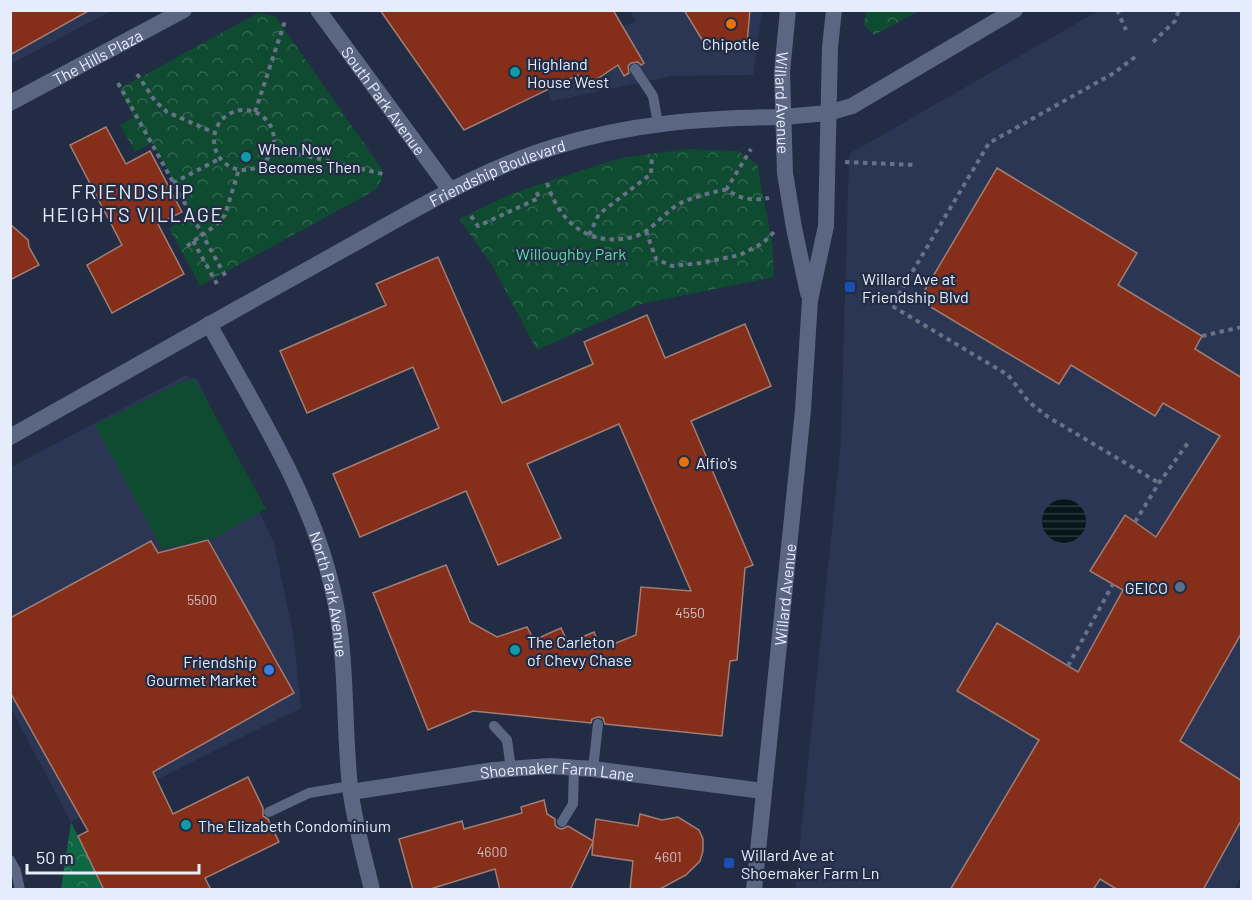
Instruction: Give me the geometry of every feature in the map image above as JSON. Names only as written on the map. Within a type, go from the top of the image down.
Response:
[{"type":"street","name":"The Hills Plaza","points":[[10,103],[184,10]]},
{"type":"street","name":"South Park Avenue","points":[[318,10],[450,190]]},
{"type":"street","name":"Willard Avenue","points":[[789,10],[782,72],[785,173],[810,300]]},
{"type":"street","name":"Willard Avenue","points":[[754,890],[802,420],[810,300],[826,226],[830,47],[834,10]]},
{"type":"street","name":"Friendship Boulevard","points":[[10,437],[450,190],[526,157],[553,147],[610,132],[658,124],[828,113],[865,100],[1015,10]]},
{"type":"street","name":"North Park Avenue","points":[[209,324],[297,487],[323,553],[333,588],[339,623],[351,789],[372,890]]},
{"type":"street","name":"Shoemaker Farm Lane","points":[[351,789],[494,770],[574,767],[763,791]]},
{"type":"lane","points":[[635,69],[653,96],[658,124]]},
{"type":"lane","points":[[593,769],[598,724]]},
{"type":"lane","points":[[494,726],[507,740],[512,769]]},
{"type":"lane","points":[[562,822],[573,804],[574,767]]},
{"type":"lane","points":[[268,812],[309,793],[351,789]]},
{"type":"lane","points":[[10,860],[16,871],[20,890]]},
{"type":"path","points":[[1117,10],[1126,30]]},
{"type":"path","points":[[1153,42],[1175,21],[1179,10]]},
{"type":"path","points":[[255,112],[285,21]]},
{"type":"path","points":[[1135,57],[1114,73],[989,143],[892,306],[1008,375],[1029,402],[1048,417],[1159,483]]},
{"type":"path","points":[[137,74],[155,101],[167,112],[215,133]]},
{"type":"path","points":[[118,83],[227,279]]},
{"type":"path","points":[[243,110],[255,112],[268,121],[272,129],[273,148],[269,157],[253,169],[232,168],[221,158],[214,143],[215,133],[225,117],[233,112],[243,110]]},
{"type":"path","points":[[273,148],[387,175]]},
{"type":"path","points":[[726,190],[751,149]]},
{"type":"path","points":[[589,236],[599,214],[651,174],[652,156]]},
{"type":"path","points":[[173,183],[221,158]]},
{"type":"path","points":[[844,162],[916,165]]},
{"type":"path","points":[[187,246],[216,225],[225,215],[239,169]]},
{"type":"path","points":[[547,183],[556,206],[575,228],[589,236],[612,240],[635,237],[685,201],[726,190],[755,200],[770,198]]},
{"type":"path","points":[[471,216],[478,226],[539,198],[535,188]]},
{"type":"path","points":[[646,231],[656,259],[672,266],[740,255],[763,243],[775,231]]},
{"type":"path","points":[[193,241],[217,285]]},
{"type":"path","points":[[1202,336],[1242,327]]},
{"type":"path","points":[[1135,522],[1190,440]]},
{"type":"path","points":[[1068,666],[1113,584]]},
{"type":"shaded area","points":[[11,11],[111,11],[11,64]]},
{"type":"shaded area","points":[[630,11],[762,11],[753,75],[672,76],[552,101],[530,55],[636,22]]},
{"type":"shaded area","points":[[1098,11],[1241,11],[1241,877],[1234,890],[795,890],[841,441],[849,154]]},
{"type":"shaded area","points":[[186,375],[198,380],[274,543],[293,633],[301,708],[71,822],[11,708],[11,467]]},
{"type":"shaded area","points":[[1064,499],[1073,500],[1080,505],[1085,512],[1085,530],[1080,537],[1073,542],[1064,543],[1055,542],[1048,537],[1043,530],[1042,521],[1043,512],[1048,505],[1055,500]]},
{"type":"green space","points":[[866,10],[919,11],[874,35],[864,25]]},
{"type":"green space","points":[[258,13],[275,16],[382,169],[382,178],[377,189],[200,286],[169,228],[192,215],[152,143],[135,152],[120,125],[134,117],[119,89]]},
{"type":"green space","name":"Willoughby Park","points":[[687,149],[738,151],[757,164],[772,241],[774,277],[641,304],[537,350],[492,265],[459,219],[511,194],[621,158]]},
{"type":"green space","points":[[193,380],[199,386],[266,509],[212,539],[162,549],[95,425],[184,381]]},
{"type":"green space","points":[[71,822],[103,889],[61,889]]},
{"type":"building","points":[[10,10],[90,10],[10,55]]},
{"type":"building","name":"Highland House West","points":[[380,10],[613,10],[644,63],[641,65],[638,62],[631,63],[628,66],[629,73],[624,76],[618,65],[585,87],[578,75],[464,130]]},
{"type":"building","points":[[684,10],[750,10],[747,43],[734,48],[704,43]]},
{"type":"building","points":[[106,127],[126,164],[150,151],[182,212],[158,224],[184,274],[112,313],[87,265],[122,245],[70,145]]},
{"type":"building","name":"GEICO","points":[[997,168],[1137,253],[1118,285],[1202,336],[1195,349],[1242,378],[1242,632],[1180,741],[1242,781],[1242,819],[1203,890],[1118,890],[1100,879],[1093,890],[950,890],[1039,740],[957,691],[997,623],[1078,672],[1123,590],[1090,571],[1125,515],[1156,537],[1220,436],[1163,403],[1155,416],[1071,365],[1059,384],[919,300]]},
{"type":"building","points":[[10,224],[28,240],[29,247],[39,265],[10,280]]},
{"type":"building","points":[[438,257],[502,403],[593,364],[584,342],[647,315],[665,358],[745,324],[771,386],[691,421],[753,565],[745,568],[737,660],[730,661],[722,736],[605,724],[603,718],[598,717],[592,719],[591,723],[473,711],[428,730],[373,593],[446,565],[470,622],[497,637],[527,627],[534,640],[561,628],[568,643],[594,632],[601,649],[636,635],[641,587],[691,591],[619,424],[527,464],[561,538],[498,565],[466,491],[360,537],[333,474],[439,428],[413,367],[307,413],[280,351],[386,305],[376,284]]},
{"type":"building","points":[[208,540],[294,693],[153,772],[173,814],[248,777],[263,808],[263,816],[268,819],[279,842],[205,878],[211,890],[104,890],[78,836],[88,831],[10,692],[10,618],[151,541],[158,553]]},
{"type":"building","points":[[544,800],[547,814],[555,819],[555,825],[558,828],[568,826],[593,841],[596,819],[638,826],[640,814],[662,820],[678,817],[699,830],[703,839],[700,861],[686,875],[658,890],[630,890],[633,861],[592,855],[593,842],[570,890],[500,890],[495,869],[427,890],[413,890],[399,839],[462,821],[464,829],[522,813],[521,807]]},
{"type":"place","name":"Chipotle","points":[[731,24]]},
{"type":"place","name":"Highland House West","points":[[515,72]]},
{"type":"place","name":"When Now Becomes Then","points":[[246,157]]},
{"type":"place","name":"Willard Ave at Friendship Blvd","points":[[850,287]]},
{"type":"place","name":"Alfio's","points":[[684,462]]},
{"type":"place","name":"GEICO","points":[[1180,587]]},
{"type":"place","name":"The Carleton of Chevy Chase","points":[[515,650]]},
{"type":"place","name":"Friendship Gourmet Market","points":[[269,670]]},
{"type":"place","name":"The Elizabeth Condominium","points":[[186,825]]},
{"type":"place","name":"Willard Ave at Shoemaker Farm Ln","points":[[729,863]]},
{"type":"district","name":"FRIENDSHIP HEIGHTS VILLAGE","points":[[133,202]]}]
